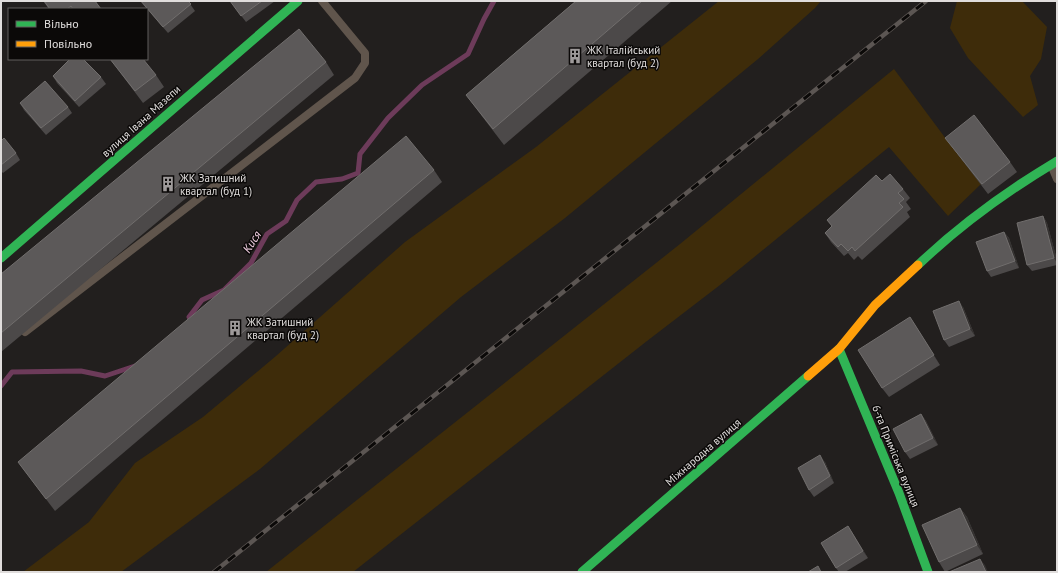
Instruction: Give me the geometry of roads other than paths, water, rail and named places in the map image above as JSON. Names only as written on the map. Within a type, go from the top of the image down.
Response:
[{"type":"street","name":"вулиця Івана Мазепи","points":[[1,258],[48,220],[253,38],[298,1]]},
{"type":"street","name":"Міжнародна вулиця","points":[[582,572],[839,349],[875,305],[932,251],[972,218],[1054,162]]},
{"type":"street","name":"6-та Приміська вулиця","points":[[839,349],[899,493],[928,572]]},
{"type":"lane","points":[[20,336],[355,78],[364,63],[365,53],[322,1]]},
{"type":"lane","points":[[1054,162],[1057,178]]},
{"type":"waterway","name":"Кися","points":[[192,323],[189,317],[202,300],[224,290],[251,263],[267,234],[286,221],[297,200],[316,182],[342,179],[358,173],[360,154],[388,118],[422,85],[468,54],[494,1]]},
{"type":"waterway","name":"Кися","points":[[1,386],[12,372],[81,371],[105,376],[135,366]]},
{"type":"railway","points":[[214,572],[926,1]]},
{"type":"place","name":"ЖК Італійський квартал (буд 2)","points":[[575,56]]},
{"type":"place","name":"ЖК Затишний квартал (буд 1)","points":[[168,184]]},
{"type":"place","name":"ЖК Затишний квартал (буд 2)","points":[[235,328]]}]
